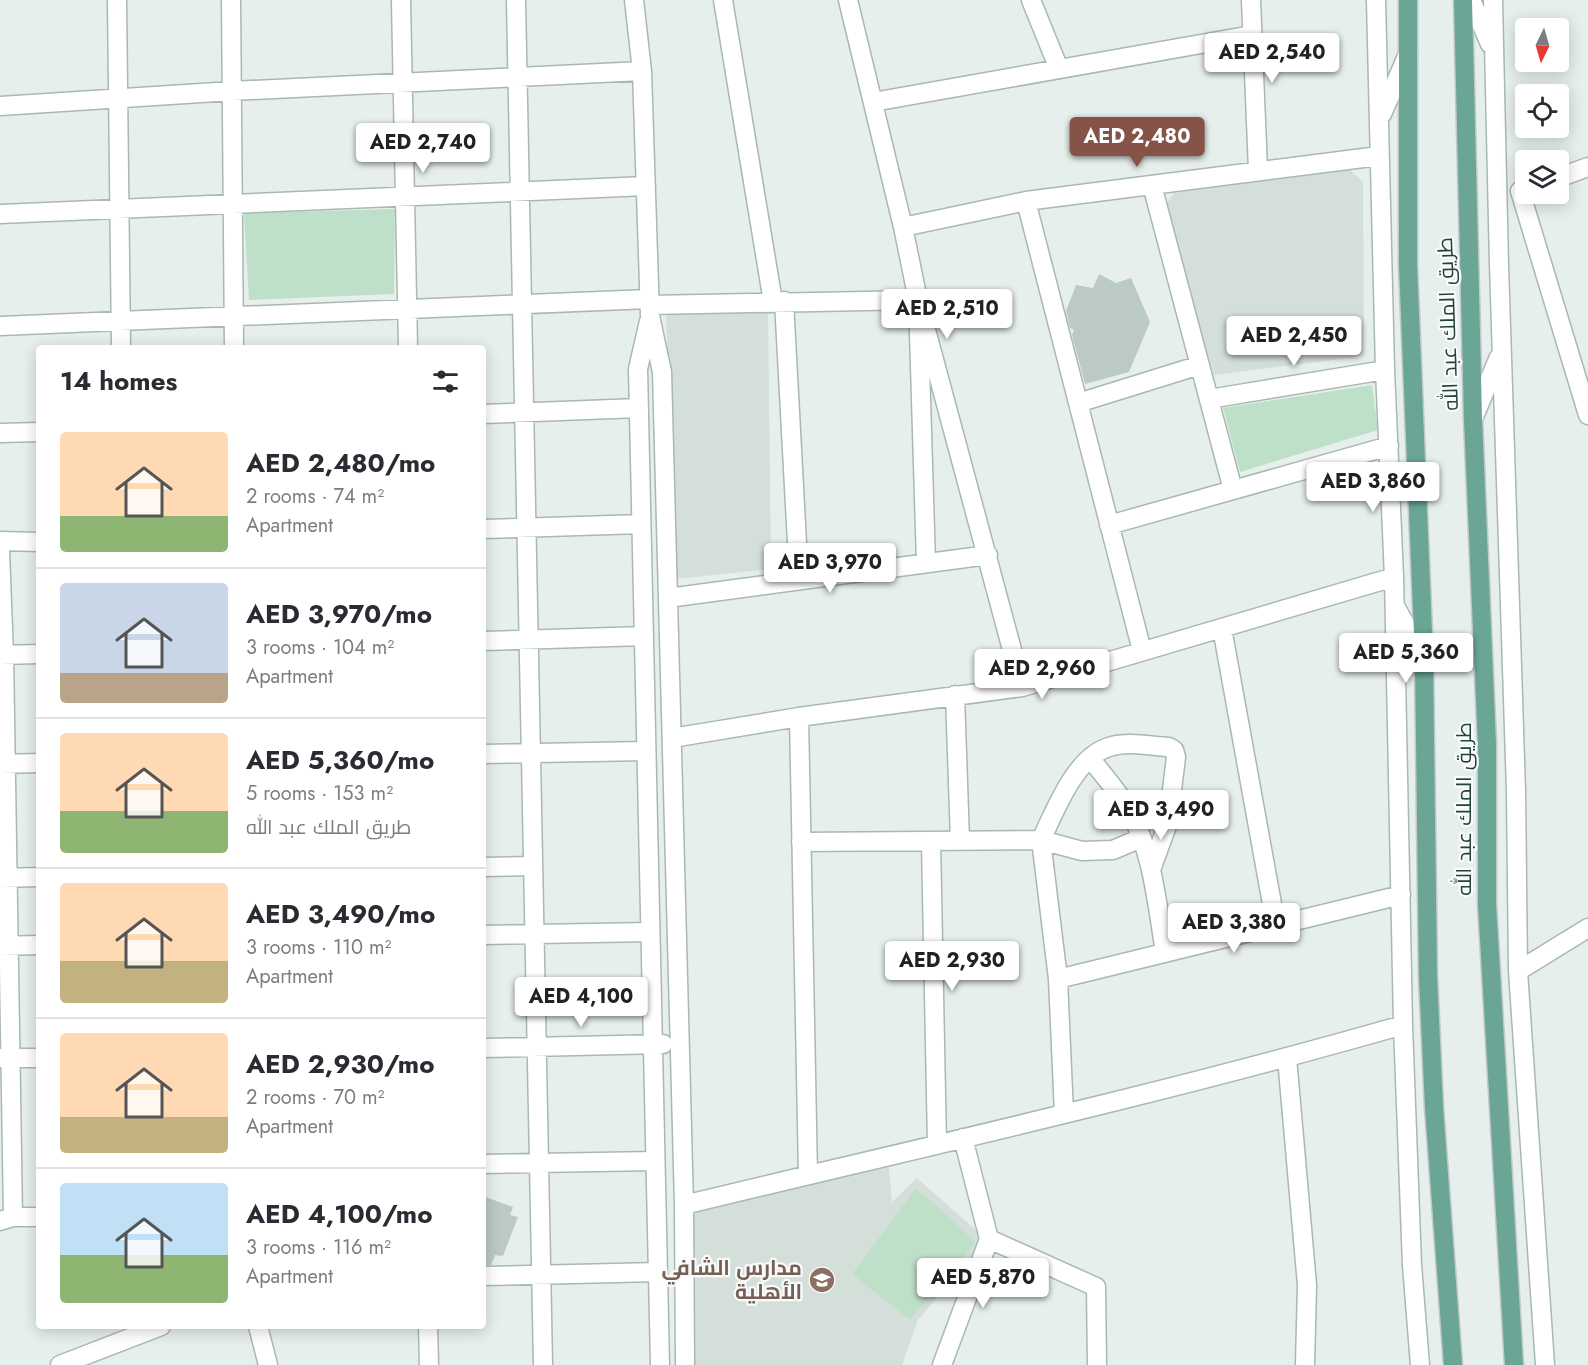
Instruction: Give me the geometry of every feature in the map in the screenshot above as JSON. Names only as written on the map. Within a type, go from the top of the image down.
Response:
[{"type":"main road","name":"طريق الملك عبد الله","points":[[1408,0],[1408,265],[1424,658],[1429,1000],[1434,1107],[1453,1365]]},
{"type":"main road","name":"طريق الملك عبد الله","points":[[1463,0],[1473,419],[1487,745],[1486,904],[1514,1365]]},
{"type":"street","points":[[117,0],[121,345]]},
{"type":"street","points":[[231,0],[234,345]]},
{"type":"street","points":[[401,0],[408,345]]},
{"type":"street","points":[[516,0],[543,1365]]},
{"type":"street","points":[[634,0],[642,71],[649,306],[662,372],[684,1205],[685,1365]]},
{"type":"street","points":[[723,0],[779,301],[799,580]]},
{"type":"street","points":[[848,0],[903,227],[918,300],[1022,687]]},
{"type":"street","points":[[1031,0],[1059,69]]},
{"type":"street","points":[[1251,0],[1258,170]]},
{"type":"street","points":[[1376,0],[1385,370],[1394,577],[1403,1024],[1413,1265],[1420,1365]]},
{"type":"street","points":[[1472,0],[1494,53]]},
{"type":"street","points":[[1493,0],[1516,791],[1518,971],[1545,1365]]},
{"type":"street","points":[[873,102],[1252,35]]},
{"type":"street","points":[[1379,122],[1409,53]]},
{"type":"street","points":[[0,106],[232,91],[642,71]]},
{"type":"street","points":[[903,227],[1026,201],[1379,156]]},
{"type":"street","points":[[1569,174],[1588,167]]},
{"type":"street","points":[[1152,185],[1233,490]]},
{"type":"street","points":[[0,214],[646,186]]},
{"type":"street","points":[[1026,201],[1142,651]]},
{"type":"street","points":[[1524,204],[1588,415]]},
{"type":"street","points":[[0,326],[522,304],[649,306],[779,301],[918,300]]},
{"type":"street","points":[[918,300],[926,563]]},
{"type":"street","points":[[649,306],[638,369],[660,1365]]},
{"type":"street","points":[[1473,419],[1502,351]]},
{"type":"street","points":[[1078,403],[1200,364]]},
{"type":"street","points":[[1209,399],[1385,370]]},
{"type":"street","points":[[486,414],[639,408]]},
{"type":"street","points":[[0,433],[36,432]]},
{"type":"street","points":[[1109,525],[1389,446]]},
{"type":"street","points":[[486,529],[641,524]]},
{"type":"street","points":[[0,541],[36,542]]},
{"type":"street","points":[[0,551],[7,1219],[36,1217]]},
{"type":"street","points":[[668,598],[988,555]]},
{"type":"street","points":[[672,738],[799,717],[1022,687],[1394,577]]},
{"type":"street","points":[[1394,604],[1424,658]]},
{"type":"street","points":[[1222,628],[1276,926]]},
{"type":"street","points":[[486,641],[644,636]]},
{"type":"street","points":[[2,655],[36,654]]},
{"type":"street","points":[[956,695],[960,841]]},
{"type":"street","points":[[799,717],[808,1175]]},
{"type":"street","points":[[1064,1114],[1058,979],[1041,840],[1065,790],[1090,758],[1108,747],[1131,744],[1169,747],[1174,750],[1176,757],[1168,823],[1151,870]]},
{"type":"street","points":[[486,754],[646,751]]},
{"type":"street","points":[[1090,758],[1129,810],[1141,838],[1151,870],[1166,952]]},
{"type":"street","points":[[3,764],[36,763]]},
{"type":"street","points":[[801,842],[1041,840],[1082,851],[1113,850],[1141,838]]},
{"type":"street","points":[[931,841],[937,1144]]},
{"type":"street","points":[[486,867],[533,866]]},
{"type":"street","points":[[4,878],[36,877]]},
{"type":"street","points":[[1058,979],[1401,895]]},
{"type":"street","points":[[1518,971],[1588,927]]},
{"type":"street","points":[[486,935],[650,932]]},
{"type":"street","points":[[5,946],[36,945]]},
{"type":"street","points":[[684,1205],[1287,1058],[1403,1024]]},
{"type":"street","points":[[486,1048],[680,1044]]},
{"type":"street","points":[[5,1058],[36,1058]]},
{"type":"street","points":[[1287,1058],[1307,1285],[1305,1365]]},
{"type":"street","points":[[942,1365],[989,1239],[963,1138]]},
{"type":"street","points":[[486,1164],[656,1161]]},
{"type":"street","points":[[989,1239],[1096,1287],[1098,1365]]},
{"type":"street","points":[[486,1276],[658,1272]]},
{"type":"street","points":[[60,1365],[153,1329]]},
{"type":"street","points":[[259,1329],[268,1365]]},
{"type":"street","points":[[428,1329],[429,1365]]},
{"type":"shaded area","points":[[1348,168],[1363,182],[1364,356],[1214,375],[1164,207],[1174,193]]},
{"type":"shaded area","points":[[768,312],[771,569],[676,579],[666,314]]},
{"type":"shaded area","name":"مدارس الشافي الأهلية","points":[[888,1158],[892,1202],[917,1178],[986,1239],[918,1320],[902,1365],[694,1365],[691,1212]]},
{"type":"green space","points":[[395,209],[394,294],[249,300],[244,213]]},
{"type":"green space","points":[[1372,385],[1378,430],[1240,472],[1223,408]]},
{"type":"green space","points":[[916,1188],[976,1242],[910,1320],[852,1274]]},
{"type":"building","points":[[1099,274],[1116,283],[1131,278],[1150,322],[1129,372],[1085,384],[1072,335],[1074,330],[1070,328],[1066,311],[1076,285],[1093,288]]},
{"type":"building","points":[[486,1197],[513,1207],[510,1215],[518,1217],[503,1256],[495,1255],[491,1265],[486,1265]]},
{"type":"place","name":"مدارس الشافي الأهلية","points":[[822,1280]]}]
